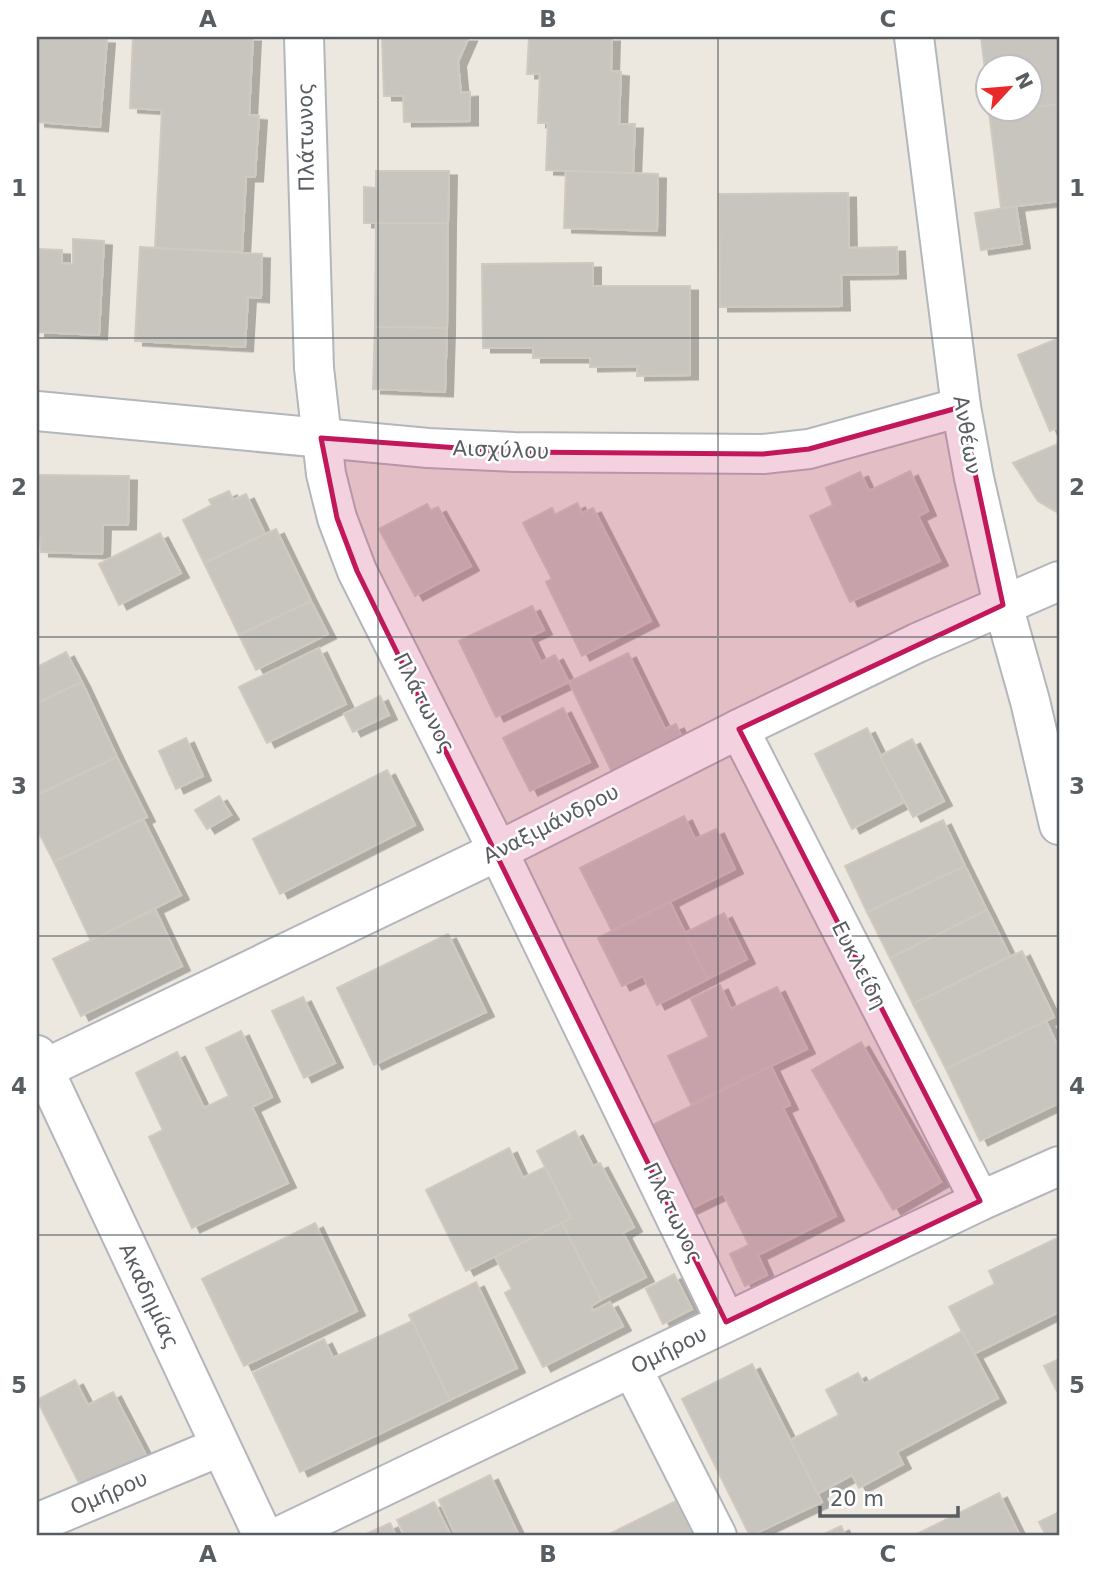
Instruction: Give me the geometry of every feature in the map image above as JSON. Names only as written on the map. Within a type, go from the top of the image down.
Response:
[{"type":"street","name":"Πλάτωνος","points":[[304,37],[314,368],[326,474],[337,518],[357,570],[498,851],[726,1322]]},
{"type":"street","name":"Ανθέων","points":[[914,37],[961,407],[974,478],[1059,825]]},
{"type":"street","name":"Αισχύλου","points":[[37,411],[428,448],[514,452],[763,454],[808,449],[961,407]]},
{"type":"street","name":"Αναξιμάνδρου","points":[[40,1062],[498,851],[739,729],[917,643],[1059,581]]},
{"type":"street","name":"Ευκλείδη","points":[[739,729],[980,1201]]},
{"type":"street","name":"Ακαδημίας","points":[[40,1062],[263,1536]]},
{"type":"street","name":"Ομήρου","points":[[280,1536],[980,1201],[1059,1166]]},
{"type":"street","points":[[632,1368],[717,1536]]},
{"type":"street","name":"Ομήρου","points":[[37,1523],[219,1447]]},
{"type":"highlighted area","points":[[961,407],[1003,605],[739,729],[980,1201],[726,1322],[357,571],[337,518],[321,438],[514,452],[763,454],[809,449]]},
{"type":"building","points":[[37,37],[107,39],[100,127],[37,122]]},
{"type":"building","points":[[133,37],[253,37],[249,115],[259,116],[255,177],[246,177],[242,252],[155,248],[162,110],[130,108]]},
{"type":"building","points":[[382,37],[469,37],[458,62],[461,93],[470,92],[470,121],[404,122],[403,96],[384,96]]},
{"type":"building","points":[[529,37],[612,37],[611,71],[621,72],[619,124],[635,124],[633,174],[546,170],[548,123],[538,123],[540,74],[527,74]]},
{"type":"building","points":[[981,37],[1059,37],[1059,104],[1044,106],[1044,52],[983,52]]},
{"type":"building","points":[[1059,104],[1059,201],[1001,208],[990,122],[1044,122],[1044,106]]},
{"type":"building","points":[[376,171],[449,171],[448,223],[364,223],[364,187],[376,188]]},
{"type":"building","points":[[566,171],[658,174],[657,231],[564,228]]},
{"type":"building","points":[[848,193],[849,248],[897,247],[898,274],[841,275],[842,306],[720,307],[719,194]]},
{"type":"building","points":[[1016,206],[1022,244],[981,250],[975,213]]},
{"type":"building","points":[[376,223],[448,223],[447,328],[375,327]]},
{"type":"building","points":[[73,239],[104,241],[99,335],[37,332],[37,249],[62,250],[62,263],[73,264]]},
{"type":"building","points":[[140,247],[262,254],[261,298],[248,297],[245,347],[135,341]]},
{"type":"building","points":[[593,263],[593,286],[690,286],[690,375],[637,376],[638,366],[590,367],[590,358],[533,358],[533,348],[483,348],[482,264]]},
{"type":"building","points":[[375,327],[447,328],[445,392],[373,389]]},
{"type":"building","points":[[1059,338],[1059,427],[1050,431],[1018,355]]},
{"type":"building","points":[[1058,444],[1059,513],[1038,501],[1013,463]]},
{"type":"building","points":[[910,471],[928,511],[918,516],[940,561],[850,602],[810,516],[833,505],[826,488],[860,472],[869,491]]},
{"type":"building","points":[[37,475],[129,476],[128,525],[103,525],[102,554],[41,552],[40,536],[37,536]]},
{"type":"building","points":[[229,491],[233,500],[246,494],[265,534],[204,563],[183,520],[212,505],[209,500]]},
{"type":"building","points":[[577,503],[582,513],[593,508],[651,621],[582,656],[546,582],[552,579],[523,523],[552,508],[555,515]]},
{"type":"building","points":[[427,504],[431,511],[438,507],[471,566],[415,596],[379,529]]},
{"type":"building","points":[[276,529],[311,601],[239,635],[204,563]]},
{"type":"building","points":[[160,533],[181,573],[119,605],[99,564]]},
{"type":"building","points":[[311,601],[328,634],[256,670],[239,635]]},
{"type":"building","points":[[532,606],[544,630],[529,637],[541,662],[555,655],[569,682],[496,717],[459,641]]},
{"type":"building","points":[[319,648],[346,704],[267,743],[239,687]]},
{"type":"building","points":[[66,652],[82,682],[37,703],[37,667]]},
{"type":"building","points":[[628,653],[665,729],[676,724],[682,738],[612,772],[569,682]]},
{"type":"building","points":[[82,682],[117,757],[37,795],[37,703]]},
{"type":"building","points":[[380,696],[389,715],[353,732],[344,714]]},
{"type":"building","points":[[563,708],[590,762],[530,791],[503,738]]},
{"type":"building","points":[[867,728],[904,802],[852,829],[815,754]]},
{"type":"building","points":[[186,738],[203,776],[176,789],[159,751]]},
{"type":"building","points":[[912,739],[944,801],[913,817],[880,756]]},
{"type":"building","points":[[117,757],[147,817],[54,862],[37,829],[37,795]]},
{"type":"building","points":[[387,770],[415,825],[280,894],[253,839]]},
{"type":"building","points":[[219,796],[231,815],[207,829],[195,810]]},
{"type":"building","points":[[684,816],[695,839],[716,829],[735,869],[612,931],[580,868]]},
{"type":"building","points":[[143,819],[181,895],[91,941],[54,862]]},
{"type":"building","points":[[943,820],[965,866],[867,912],[845,866]]},
{"type":"building","points":[[965,866],[987,910],[890,958],[867,912]]},
{"type":"building","points":[[670,902],[708,979],[657,1005],[643,976],[622,986],[598,938]]},
{"type":"building","points":[[155,909],[182,966],[81,1016],[53,959]]},
{"type":"building","points":[[987,910],[1010,956],[913,1004],[890,958]]},
{"type":"building","points":[[724,913],[747,959],[708,979],[685,933]]},
{"type":"building","points":[[448,934],[486,1012],[374,1065],[337,988]]},
{"type":"building","points":[[1022,951],[1054,1017],[946,1069],[913,1004]]},
{"type":"building","points":[[720,985],[731,1009],[777,987],[807,1049],[691,1104],[668,1056],[709,1037],[691,999]]},
{"type":"building","points":[[303,997],[335,1063],[304,1078],[272,1011]]},
{"type":"building","points":[[1046,1021],[1059,1049],[1059,1103],[980,1141],[946,1069]]},
{"type":"building","points":[[241,1031],[272,1097],[252,1107],[288,1183],[192,1228],[149,1137],[163,1130],[136,1073],[177,1052],[204,1108],[229,1096],[206,1048]]},
{"type":"building","points":[[861,1042],[941,1182],[893,1210],[812,1070]]},
{"type":"building","points":[[771,1066],[790,1105],[783,1108],[836,1216],[758,1255],[767,1275],[745,1286],[730,1254],[749,1245],[723,1193],[686,1211],[645,1129]]},
{"type":"building","points":[[575,1131],[593,1166],[600,1163],[634,1227],[623,1233],[646,1277],[601,1300],[562,1223],[571,1218],[537,1151]]},
{"type":"building","points":[[509,1148],[523,1178],[545,1167],[571,1218],[466,1271],[426,1190]]},
{"type":"building","points":[[315,1223],[357,1311],[244,1366],[202,1279]]},
{"type":"building","points":[[562,1223],[601,1300],[591,1306],[593,1311],[610,1302],[623,1326],[543,1367],[505,1293],[512,1289],[495,1257]]},
{"type":"building","points":[[1059,1237],[1059,1312],[974,1354],[949,1307],[995,1284],[989,1271]]},
{"type":"building","points":[[674,1274],[692,1309],[663,1324],[646,1289]]},
{"type":"building","points":[[476,1282],[517,1368],[450,1400],[409,1315]]},
{"type":"building","points":[[412,1321],[450,1400],[300,1472],[253,1373],[324,1339],[333,1358]]},
{"type":"building","points":[[962,1331],[998,1398],[897,1452],[903,1464],[859,1488],[852,1475],[817,1494],[789,1441],[839,1415],[826,1390],[858,1373],[864,1384]]},
{"type":"building","points":[[1059,1359],[1059,1392],[1058,1393],[1044,1366]]},
{"type":"building","points":[[752,1364],[822,1502],[750,1536],[682,1399]]},
{"type":"building","points":[[75,1380],[88,1405],[113,1392],[147,1457],[83,1491],[37,1400]]},
{"type":"building","points":[[490,1475],[519,1536],[456,1536],[439,1500]]},
{"type":"building","points":[[999,1493],[1020,1536],[913,1536]]},
{"type":"building","points":[[676,1501],[694,1536],[607,1536],[607,1535]]},
{"type":"building","points":[[434,1502],[451,1536],[405,1536],[397,1520]]},
{"type":"building","points":[[1059,1512],[1059,1536],[1046,1536],[1039,1522]]},
{"type":"building","points":[[390,1523],[396,1536],[362,1536]]},
{"type":"building","points":[[841,1526],[846,1536],[820,1536]]}]
